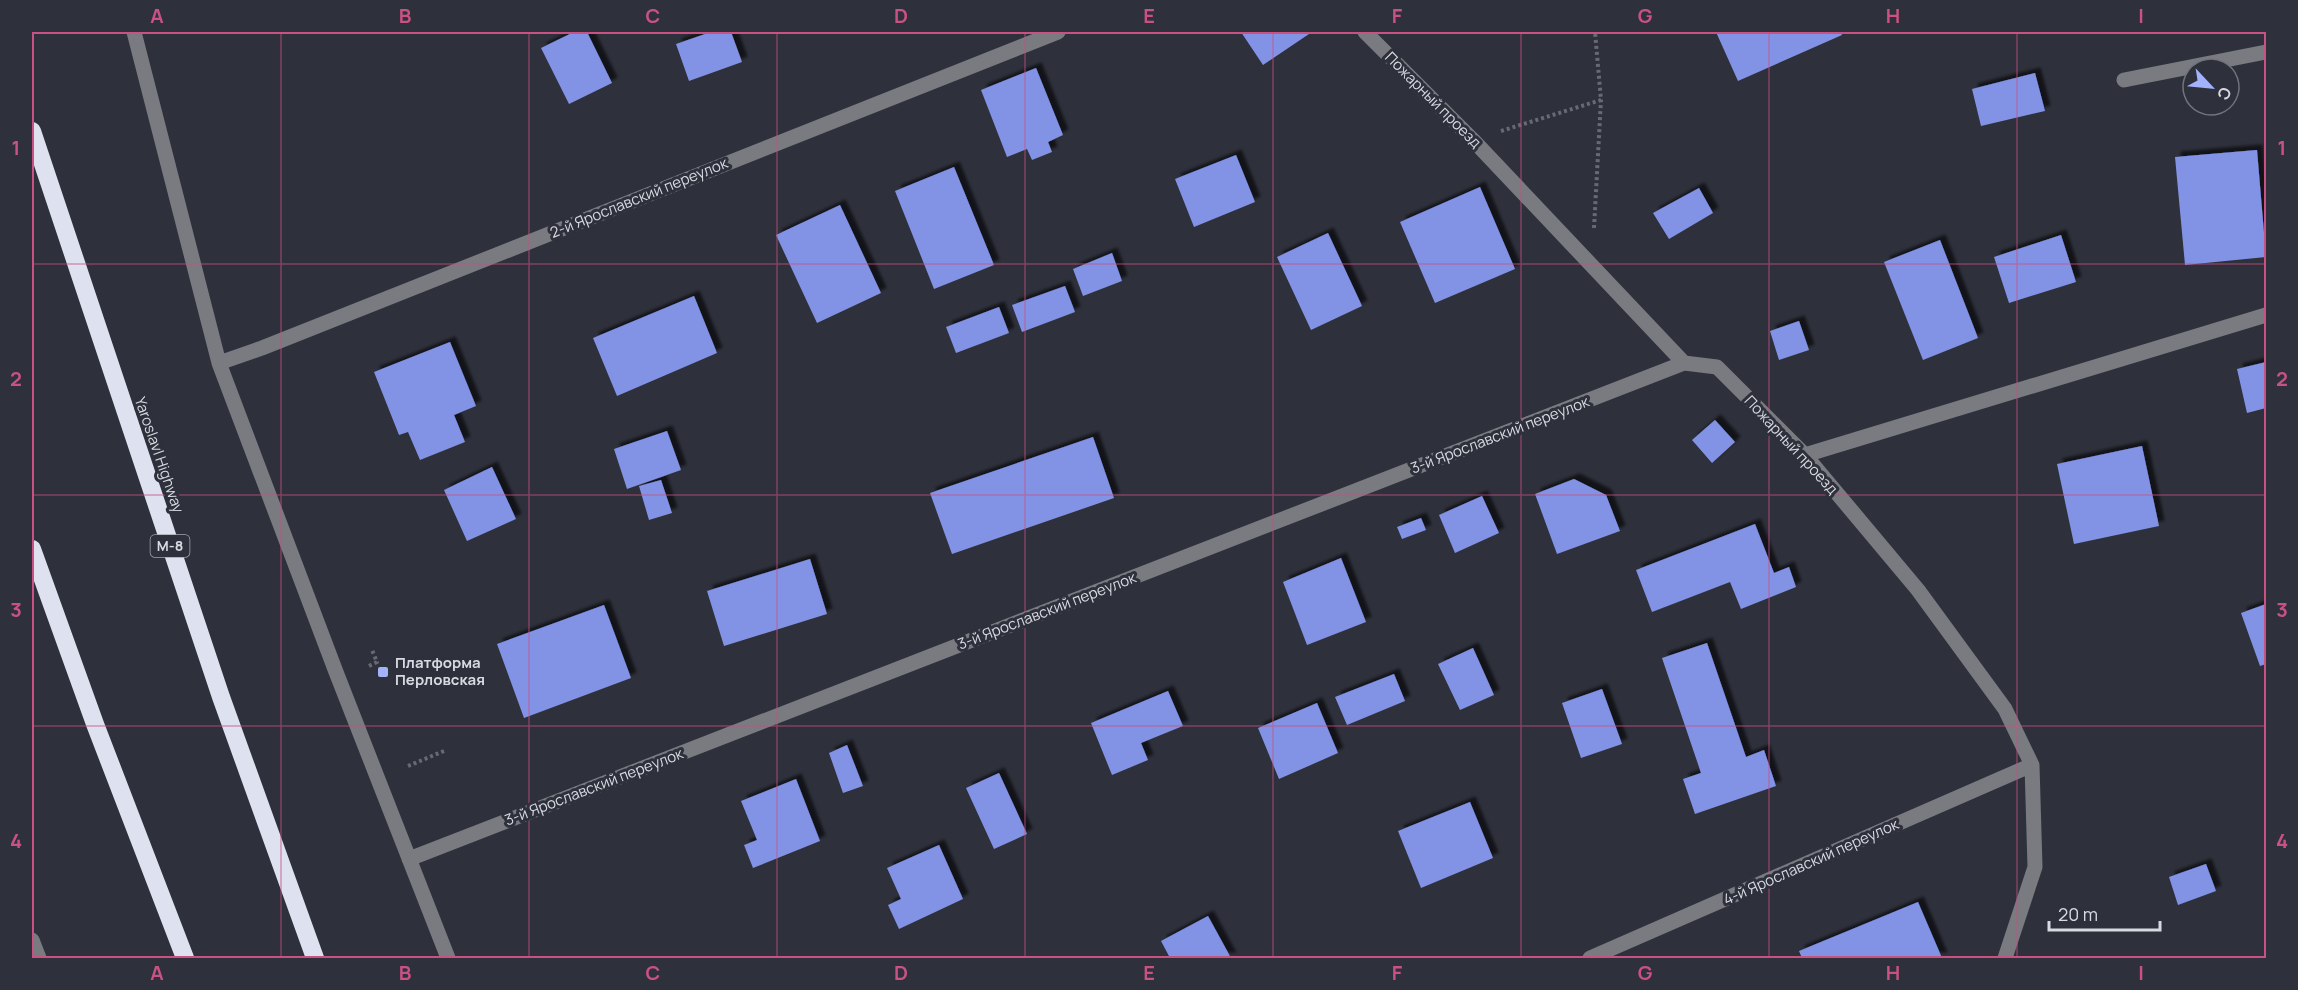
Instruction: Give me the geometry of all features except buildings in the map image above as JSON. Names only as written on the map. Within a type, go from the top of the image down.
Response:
[{"type":"highway","name":"Yaroslavl Highway","points":[[32,131],[221,697],[315,958]]},
{"type":"highway","points":[[32,549],[94,724],[185,958]]},
{"type":"street","points":[[134,32],[219,363],[448,958]]},
{"type":"street","name":"2-й Ярославский переулок","points":[[219,363],[262,348],[1059,32]]},
{"type":"street","name":"Пожарный проезд","points":[[1365,32],[1473,140],[1684,363],[1717,368],[1805,455],[1918,590],[2005,709],[2032,765],[2035,867],[2005,958]]},
{"type":"street","points":[[2124,80],[2266,52]]},
{"type":"street","points":[[1805,455],[2266,315]]},
{"type":"street","name":"3-й Ярославский переулок","points":[[409,859],[1684,363]]},
{"type":"street","name":"4-й Ярославский переулок","points":[[1590,958],[2032,765]]},
{"type":"street","points":[[32,940],[39,958]]},
{"type":"path","points":[[1592,265],[1601,100],[1595,32]]},
{"type":"path","points":[[1473,140],[1601,100]]},
{"type":"path","points":[[369,666],[377,662],[372,650]]},
{"type":"path","points":[[408,766],[444,751]]},
{"type":"place","name":"Платформа Перловская","points":[[383,672]]}]
